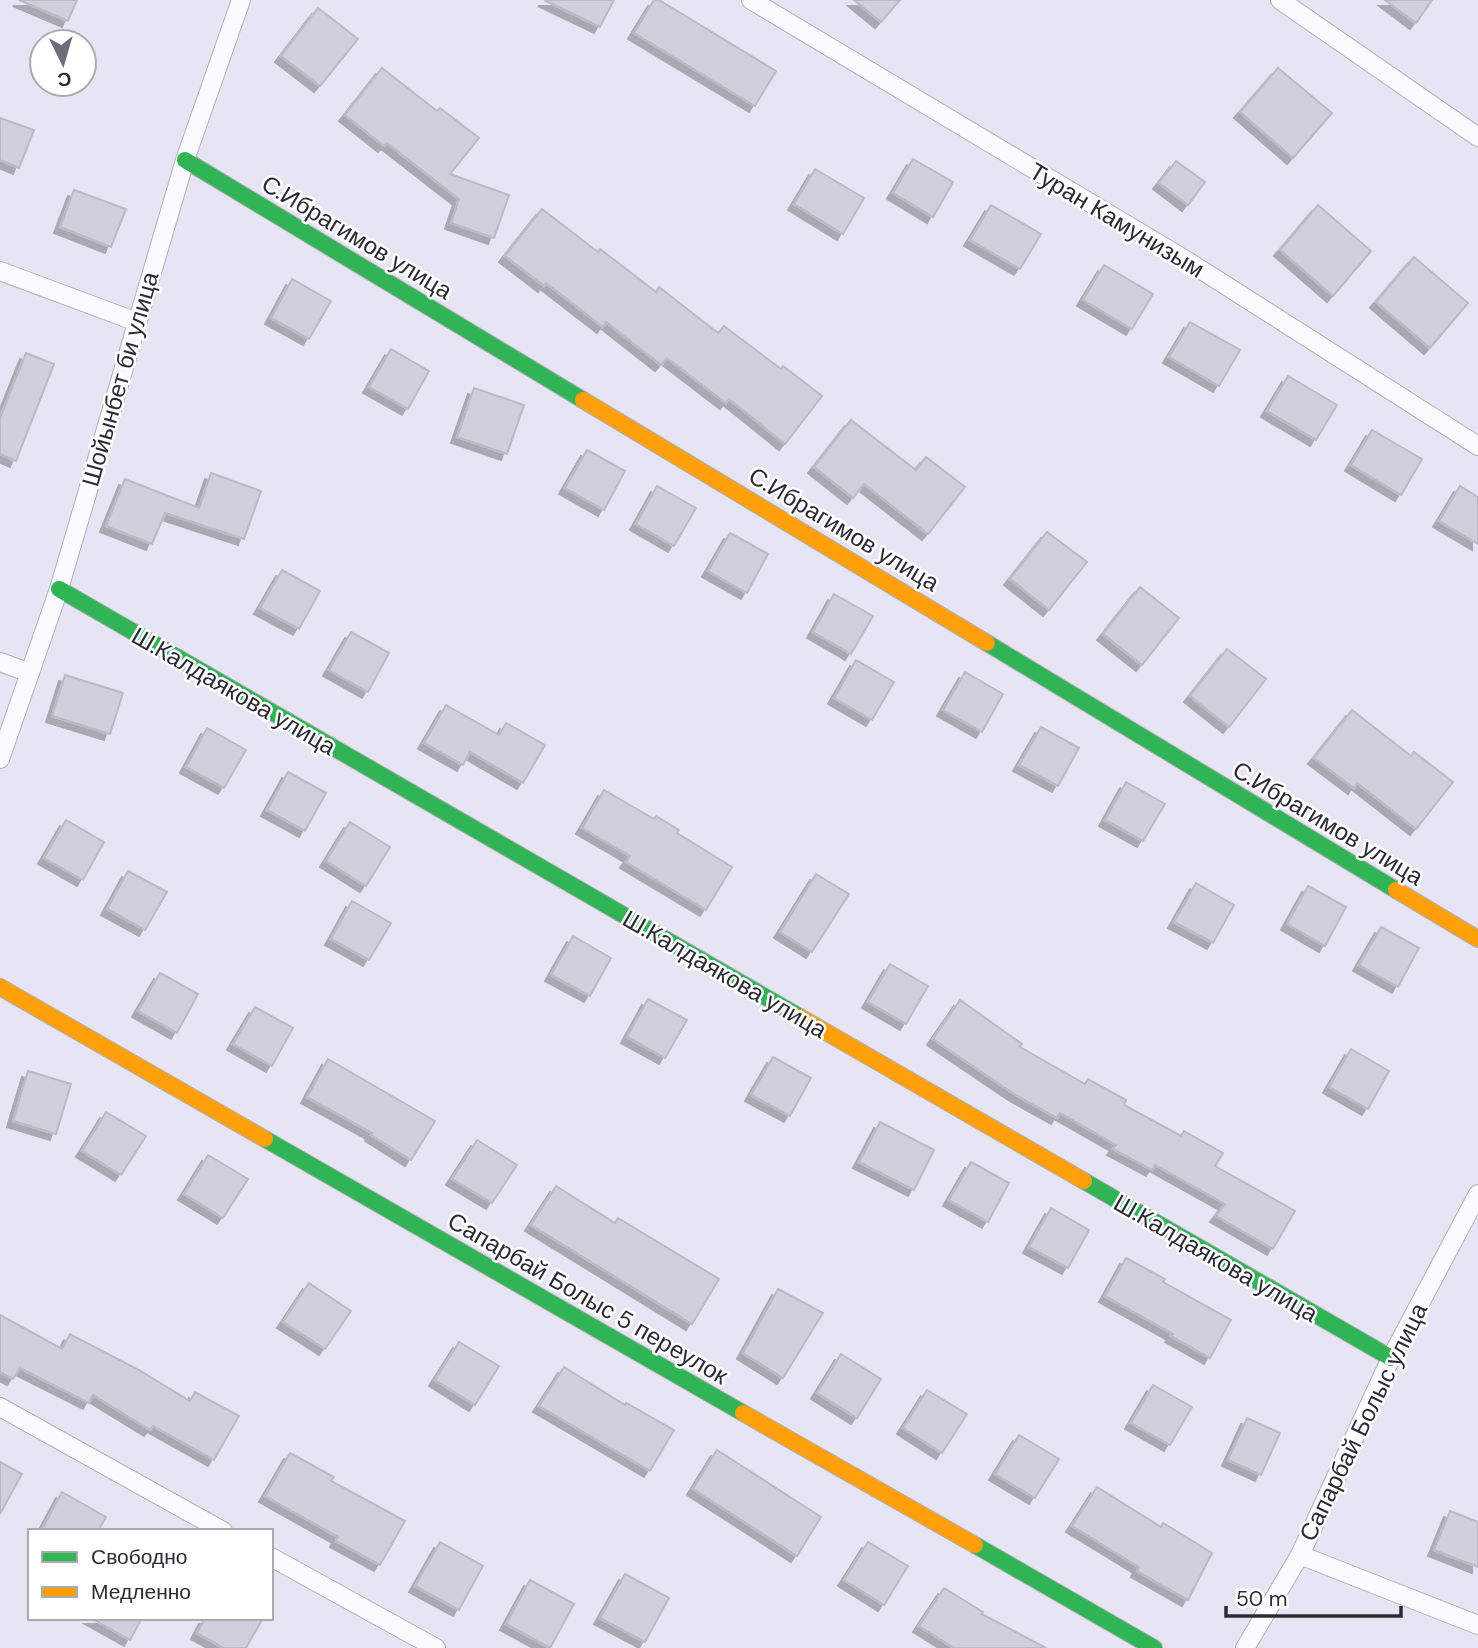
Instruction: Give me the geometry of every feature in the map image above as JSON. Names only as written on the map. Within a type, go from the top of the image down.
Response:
[{"type":"street","name":"Шойынбет би улица","points":[[0,759],[59,589],[185,160],[241,0]]},
{"type":"street","name":"Туран Камунизым","points":[[751,0],[1189,262],[1478,446]]},
{"type":"street","points":[[1288,3],[1478,137]]},
{"type":"street","name":"С.Ибрагимов улица","points":[[185,160],[1478,939]]},
{"type":"street","points":[[0,271],[137,322]]},
{"type":"street","name":"Ш.Калдаякова улица","points":[[59,589],[1391,1358]]},
{"type":"street","points":[[0,662],[30,673]]},
{"type":"street","name":"Сапарбай Болыс 5 переулок","points":[[0,987],[1154,1648]]},
{"type":"street","name":"Сапарбай Болыс улица","points":[[1245,1648],[1300,1555],[1391,1358],[1478,1194]]},
{"type":"street","points":[[0,1408],[219,1529]]},
{"type":"street","points":[[1300,1555],[1478,1625]]},
{"type":"street","points":[[273,1558],[436,1648]]},
{"type":"building","points":[[19,0],[77,0],[68,21]]},
{"type":"building","points":[[544,0],[614,0],[600,27]]},
{"type":"building","points":[[654,0],[659,0],[776,71],[755,106],[634,33]]},
{"type":"building","points":[[854,0],[900,0],[881,22]]},
{"type":"building","points":[[1385,0],[1432,0],[1416,23]]},
{"type":"building","points":[[318,8],[358,39],[320,86],[281,56]]},
{"type":"building","points":[[382,68],[437,111],[440,108],[479,138],[450,174],[509,195],[494,238],[451,223],[459,199],[387,143],[384,146],[345,115]]},
{"type":"building","points":[[1278,68],[1332,113],[1293,158],[1240,112]]},
{"type":"building","points":[[0,118],[34,130],[19,168],[0,160]]},
{"type":"building","points":[[913,159],[953,182],[933,217],[893,193]]},
{"type":"building","points":[[1176,161],[1205,182],[1188,205],[1159,183]]},
{"type":"building","points":[[815,169],[864,198],[843,234],[794,204]]},
{"type":"building","points":[[74,190],[126,209],[111,247],[60,227]]},
{"type":"building","points":[[991,205],[1041,234],[1020,269],[970,240]]},
{"type":"building","points":[[1318,205],[1371,251],[1333,296],[1280,250]]},
{"type":"building","points":[[542,209],[656,292],[659,287],[718,333],[724,326],[822,396],[785,444],[729,399],[726,403],[667,358],[661,365],[606,322],[603,327],[546,283],[544,286],[505,256]]},
{"type":"building","points":[[1414,257],[1468,303],[1430,348],[1376,302]]},
{"type":"building","points":[[1104,265],[1153,294],[1132,329],[1083,300]]},
{"type":"building","points":[[292,279],[331,301],[309,339],[271,318]]},
{"type":"building","points":[[1190,322],[1240,350],[1219,386],[1169,357]]},
{"type":"building","points":[[391,349],[429,371],[408,409],[369,387]]},
{"type":"building","points":[[26,353],[54,364],[16,461],[0,454],[0,418]]},
{"type":"building","points":[[1288,376],[1337,405],[1316,440],[1267,411]]},
{"type":"building","points":[[474,388],[524,405],[507,454],[457,437]]},
{"type":"building","points":[[851,420],[916,470],[926,457],[965,487],[928,534],[864,484],[853,498],[814,467]]},
{"type":"building","points":[[1372,430],[1422,459],[1401,495],[1351,465]]},
{"type":"building","points":[[587,450],[625,471],[604,510],[565,488]]},
{"type":"building","points":[[211,473],[261,491],[244,539],[165,513],[152,544],[106,526],[125,479],[199,508]]},
{"type":"building","points":[[657,486],[696,508],[674,546],[636,524]]},
{"type":"building","points":[[1460,486],[1478,497],[1478,544],[1439,521]]},
{"type":"building","points":[[1047,532],[1087,562],[1049,610],[1010,579]]},
{"type":"building","points":[[730,533],[768,554],[747,593],[708,571]]},
{"type":"building","points":[[282,570],[320,591],[299,629],[260,608]]},
{"type":"building","points":[[1140,587],[1179,618],[1142,665],[1103,634]]},
{"type":"building","points":[[834,594],[873,616],[851,654],[813,632]]},
{"type":"building","points":[[351,632],[389,653],[368,692],[329,670]]},
{"type":"building","points":[[1227,649],[1266,679],[1229,727],[1190,696]]},
{"type":"building","points":[[856,660],[894,682],[872,720],[834,698]]},
{"type":"building","points":[[965,672],[1003,694],[982,732],[943,710]]},
{"type":"building","points":[[65,675],[123,693],[110,734],[52,716]]},
{"type":"building","points":[[446,705],[499,735],[506,723],[545,745],[523,783],[470,752],[463,765],[424,743]]},
{"type":"building","points":[[1352,710],[1411,756],[1414,752],[1453,782],[1416,829],[1357,783],[1354,788],[1314,758]]},
{"type":"building","points":[[1041,727],[1079,748],[1058,786],[1019,765]]},
{"type":"building","points":[[207,728],[246,750],[224,788],[186,767]]},
{"type":"building","points":[[288,772],[326,793],[305,831],[267,810]]},
{"type":"building","points":[[1126,782],[1165,804],[1143,841],[1105,820]]},
{"type":"building","points":[[604,790],[654,819],[656,816],[679,830],[677,833],[732,867],[706,910],[626,862],[630,856],[582,828]]},
{"type":"building","points":[[66,820],[104,842],[83,880],[44,858]]},
{"type":"building","points":[[350,822],[390,847],[366,886],[326,861]]},
{"type":"building","points":[[128,871],[167,892],[145,930],[107,909]]},
{"type":"building","points":[[816,874],[849,894],[812,952],[780,932]]},
{"type":"building","points":[[1196,883],[1234,905],[1213,943],[1174,922]]},
{"type":"building","points":[[1308,886],[1346,907],[1325,946],[1287,924]]},
{"type":"building","points":[[352,901],[391,923],[369,960],[331,939]]},
{"type":"building","points":[[1381,927],[1419,948],[1398,987],[1359,965]]},
{"type":"building","points":[[573,936],[611,958],[590,996],[551,975]]},
{"type":"building","points":[[890,964],[928,986],[906,1024],[868,1002]]},
{"type":"building","points":[[160,973],[198,994],[177,1033],[138,1011]]},
{"type":"building","points":[[648,999],[687,1020],[665,1058],[627,1037]]},
{"type":"building","points":[[960,1000],[1022,1044],[1020,1047],[1085,1084],[1088,1079],[1126,1100],[1124,1105],[1181,1136],[1184,1131],[1223,1153],[1215,1166],[1295,1211],[1273,1249],[1216,1216],[1225,1204],[1155,1165],[1152,1170],[1113,1149],[1116,1145],[1060,1113],[1057,1118],[1014,1094],[933,1039]]},
{"type":"building","points":[[255,1007],[293,1028],[272,1066],[233,1044]]},
{"type":"building","points":[[1351,1049],[1389,1071],[1368,1109],[1329,1087]]},
{"type":"building","points":[[773,1057],[811,1078],[790,1116],[751,1095]]},
{"type":"building","points":[[328,1059],[435,1121],[411,1160],[371,1135],[372,1133],[307,1097]]},
{"type":"building","points":[[28,1071],[71,1084],[56,1134],[13,1121]]},
{"type":"building","points":[[106,1112],[146,1136],[121,1175],[82,1151]]},
{"type":"building","points":[[880,1122],[934,1150],[914,1190],[859,1162]]},
{"type":"building","points":[[477,1140],[517,1165],[492,1203],[452,1179]]},
{"type":"building","points":[[208,1155],[248,1179],[223,1218],[184,1194]]},
{"type":"building","points":[[971,1162],[1009,1183],[988,1222],[949,1200]]},
{"type":"building","points":[[556,1186],[615,1223],[618,1218],[719,1279],[692,1324],[531,1225]]},
{"type":"building","points":[[1051,1208],[1089,1230],[1068,1268],[1029,1247]]},
{"type":"building","points":[[1126,1258],[1231,1320],[1210,1358],[1105,1296]]},
{"type":"building","points":[[309,1283],[351,1311],[325,1349],[283,1322]]},
{"type":"building","points":[[778,1289],[823,1313],[783,1378],[743,1353]]},
{"type":"building","points":[[0,1315],[62,1349],[70,1334],[139,1370],[190,1401],[195,1392],[239,1416],[214,1460],[153,1426],[150,1430],[93,1395],[89,1403],[20,1368],[13,1379],[0,1372]]},
{"type":"building","points":[[459,1342],[499,1366],[475,1405],[435,1380]]},
{"type":"building","points":[[841,1354],[881,1379],[857,1418],[817,1393]]},
{"type":"building","points":[[564,1367],[625,1405],[626,1403],[674,1430],[650,1471],[539,1406]]},
{"type":"building","points":[[1153,1385],[1192,1407],[1170,1445],[1131,1423]]},
{"type":"building","points":[[927,1390],[967,1414],[942,1453],[903,1428]]},
{"type":"building","points":[[1247,1418],[1280,1433],[1261,1475],[1228,1460]]},
{"type":"building","points":[[1019,1435],[1059,1459],[1035,1498],[995,1474]]},
{"type":"building","points":[[717,1450],[821,1517],[797,1556],[693,1489]]},
{"type":"building","points":[[290,1453],[334,1477],[331,1481],[405,1521],[380,1565],[336,1541],[338,1537],[265,1496]]},
{"type":"building","points":[[0,1462],[22,1474],[0,1514]]},
{"type":"building","points":[[1097,1487],[1161,1527],[1163,1523],[1212,1553],[1188,1600],[1137,1571],[1139,1567],[1072,1526]]},
{"type":"building","points":[[62,1492],[106,1517],[99,1529],[42,1529]]},
{"type":"building","points":[[1450,1511],[1478,1522],[1478,1567],[1434,1550]]},
{"type":"building","points":[[440,1542],[483,1566],[459,1610],[415,1586]]},
{"type":"building","points":[[868,1542],[908,1566],[884,1605],[844,1580]]},
{"type":"building","points":[[625,1574],[669,1598],[645,1642],[600,1618]]},
{"type":"building","points":[[530,1580],[574,1604],[550,1648],[506,1624]]},
{"type":"building","points":[[944,1588],[983,1612],[982,1614],[1046,1648],[954,1648],[919,1626]]},
{"type":"building","points":[[95,1620],[141,1620],[130,1640]]},
{"type":"building","points":[[204,1620],[262,1620],[246,1648],[224,1648],[197,1633]]},
{"type":"traffic: fast","points":[[185,160],[583,400]]},
{"type":"traffic: fast","points":[[59,589],[800,1017]]},
{"type":"traffic: fast","points":[[987,643],[1396,890]]},
{"type":"traffic: fast","points":[[265,1139],[743,1413]]},
{"type":"traffic: fast","points":[[1084,1181],[1391,1358]]},
{"type":"traffic: fast","points":[[975,1545],[1154,1648]]},
{"type":"traffic: slow","points":[[583,400],[987,643]]},
{"type":"traffic: slow","points":[[1396,890],[1478,939]]},
{"type":"traffic: slow","points":[[0,987],[265,1139]]},
{"type":"traffic: slow","points":[[800,1017],[1084,1181]]},
{"type":"traffic: slow","points":[[743,1413],[975,1545]]}]
